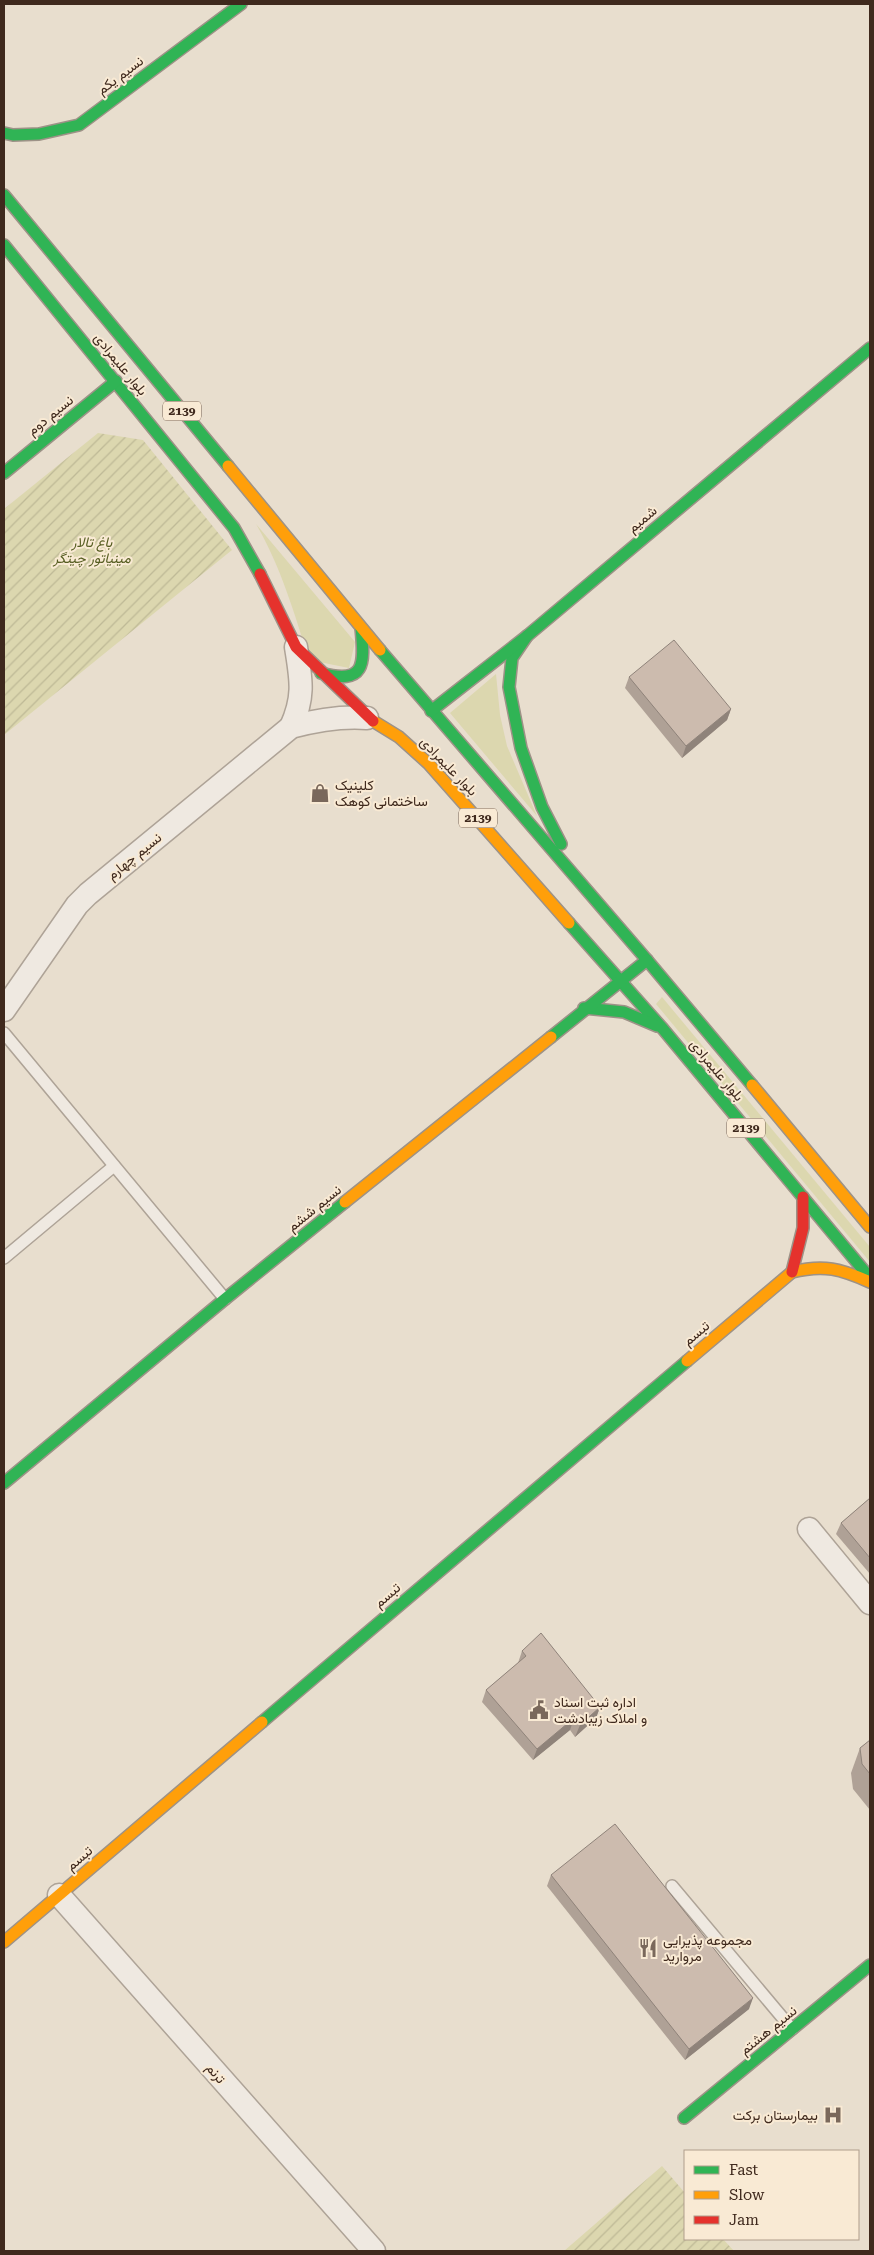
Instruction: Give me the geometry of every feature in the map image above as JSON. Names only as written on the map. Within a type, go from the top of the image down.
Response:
[{"type":"street","name":"نسیم یکم","points":[[4,133],[14,135],[39,134],[78,124],[241,4]]},
{"type":"street","name":"بلوار علیمرادی","points":[[4,195],[361,628],[580,881],[870,1227]]},
{"type":"street","name":"بلوار علیمرادی","points":[[4,244],[234,528],[263,580],[296,647],[367,718],[399,737],[430,764],[663,1029],[870,1278]]},
{"type":"street","name":"شمیم","points":[[431,711],[527,636],[870,348]]},
{"type":"street","name":"نسیم دوم","points":[[4,473],[116,381]]},
{"type":"street","points":[[321,673],[338,679],[348,678],[357,672],[364,654],[361,628]]},
{"type":"street","points":[[527,636],[512,658],[509,687],[521,748],[542,807],[580,881]]},
{"type":"street","name":"نسیم چهارم","points":[[4,1010],[77,905],[88,894],[291,727],[302,695],[296,647]]},
{"type":"street","name":"نسیم چهارم","points":[[291,727],[332,718],[367,718]]},
{"type":"street","name":"نسیم ششم","points":[[4,1483],[225,1299],[646,960]]},
{"type":"street","points":[[584,1008],[624,1012],[663,1029]]},
{"type":"street","points":[[792,1272],[798,1255],[803,1228],[803,1197]]},
{"type":"street","name":"تبسم","points":[[4,1942],[792,1272],[812,1266],[832,1267],[870,1282]]},
{"type":"street","points":[[809,1529],[870,1603]]},
{"type":"street","name":"ترنم","points":[[59,1895],[374,2251]]},
{"type":"street","name":"نسیم هشتم","points":[[684,2118],[870,1965]]},
{"type":"lane","points":[[4,1032],[225,1299]]},
{"type":"lane","points":[[4,1258],[114,1166]]},
{"type":"lane","points":[[672,1886],[792,2030]]},
{"type":"green space","name":"باغ تالار مینیاتور چیتگر","points":[[98,433],[143,440],[232,550],[4,735],[4,509]]},
{"type":"green space","points":[[256,524],[355,642],[349,668],[309,660],[280,573]]},
{"type":"green space","points":[[496,674],[500,715],[507,746],[537,816],[450,713]]},
{"type":"green space","points":[[662,997],[870,1247],[870,1262],[656,1004]]},
{"type":"green space","points":[[662,2166],[684,2192],[684,2240],[724,2240],[734,2251],[564,2251]]},
{"type":"building","points":[[674,640],[731,709],[686,746],[629,677]]},
{"type":"building","points":[[870,1498],[870,1558],[841,1523]]},
{"type":"building","name":"اداره ثبت اسناد و املاک زیبادشت","points":[[541,1633],[600,1707],[580,1725],[574,1718],[537,1749],[486,1690],[526,1656],[522,1651]]},
{"type":"building","points":[[870,1740],[870,1774],[862,1764],[860,1748]]},
{"type":"building","name":"مجموعه پذیرایی مروارید","points":[[615,1824],[753,1998],[689,2049],[551,1875]]},
{"type":"traffic: fast","points":[[4,133],[13,135],[39,134],[79,125],[241,4]]},
{"type":"traffic: fast","points":[[4,195],[228,466]]},
{"type":"traffic: fast","points":[[4,245],[234,528],[260,574]]},
{"type":"traffic: fast","points":[[431,711],[527,636],[870,348]]},
{"type":"traffic: fast","points":[[4,473],[116,381]]},
{"type":"traffic: fast","points":[[321,673],[346,676],[354,674],[359,669],[363,652],[361,628]]},
{"type":"traffic: fast","points":[[527,636],[512,658],[509,687],[521,748],[542,807],[561,844]]},
{"type":"traffic: fast","points":[[380,650],[752,1085]]},
{"type":"traffic: fast","points":[[569,923],[663,1029],[870,1278]]},
{"type":"traffic: fast","points":[[551,1037],[647,960]]},
{"type":"traffic: fast","points":[[584,1008],[624,1012],[657,1026]]},
{"type":"traffic: fast","points":[[4,1483],[345,1202]]},
{"type":"traffic: fast","points":[[262,1722],[687,1361]]},
{"type":"traffic: fast","points":[[684,2118],[870,1965]]},
{"type":"traffic: slow","points":[[228,466],[380,650]]},
{"type":"traffic: slow","points":[[373,721],[399,737],[429,764],[569,923]]},
{"type":"traffic: slow","points":[[345,1202],[551,1037]]},
{"type":"traffic: slow","points":[[752,1085],[870,1227]]},
{"type":"traffic: slow","points":[[687,1361],[792,1272],[814,1268],[832,1269],[870,1282]]},
{"type":"traffic: slow","points":[[4,1942],[262,1722]]},
{"type":"traffic: jam","points":[[260,574],[296,647],[373,721]]},
{"type":"traffic: jam","points":[[792,1272],[803,1228],[803,1197]]},
{"type":"place","name":"کلینیک ساختمانی کوهک","points":[[320,793]]},
{"type":"place","name":"اداره ثبت اسناد و املاک زیبادشت","points":[[539,1710]]},
{"type":"place","name":"مجموعه پذیرایی مروارید","points":[[648,1948]]},
{"type":"place","name":"بیمارستان برکت","points":[[833,2115]]}]
